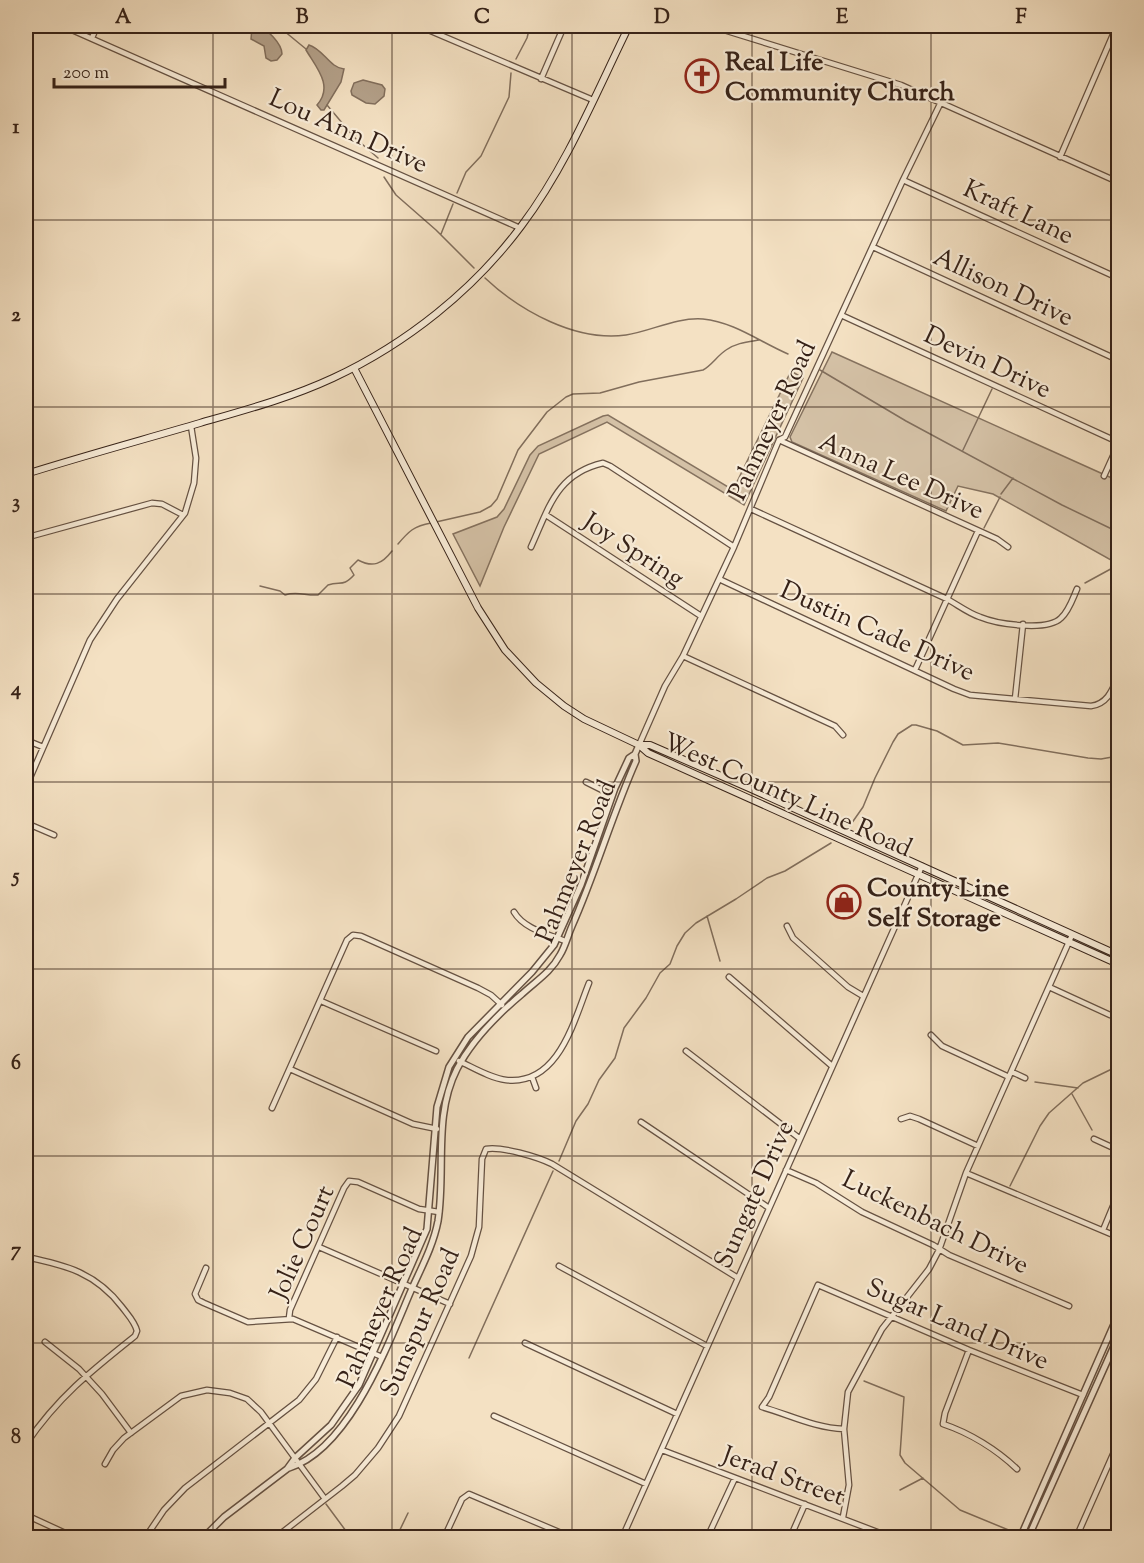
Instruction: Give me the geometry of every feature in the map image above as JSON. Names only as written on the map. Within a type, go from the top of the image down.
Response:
[{"type":"main road","points":[[26,474],[275,402],[354,368],[404,337],[450,302],[485,268],[520,228],[560,166],[629,26]]},
{"type":"main road","name":"West County Line Road","points":[[354,368],[486,621],[505,650],[524,672],[550,695],[584,719],[639,745],[648,753],[1119,964]]},
{"type":"main road","name":"West County Line Road","points":[[639,745],[661,750],[1119,955]]},
{"type":"main road","points":[[856,846],[859,838]]},
{"type":"street","name":"Lou Ann Drive","points":[[63,26],[520,228]]},
{"type":"street","points":[[92,38],[97,26]]},
{"type":"street","points":[[419,26],[593,100]]},
{"type":"street","points":[[541,79],[564,26]]},
{"type":"street","points":[[711,26],[891,81],[1119,182]]},
{"type":"street","points":[[1060,157],[1117,31],[1097,26]]},
{"type":"street","name":"Pahmeyer Road","points":[[203,1538],[224,1516],[287,1469],[301,1464],[330,1438],[366,1390],[429,1250],[436,1228],[439,1212],[442,1129],[448,1093],[461,1062],[477,1039],[549,970],[561,954],[589,887],[618,804],[636,761],[635,754],[665,686],[719,579],[778,440],[784,437],[941,102]]},
{"type":"street","name":"Kraft Lane","points":[[903,180],[1119,278]]},
{"type":"street","name":"Allison Drive","points":[[873,247],[1119,360]]},
{"type":"street","name":"Devin Drive","points":[[841,315],[1119,443]]},
{"type":"street","points":[[26,787],[95,631],[190,503],[196,458],[191,426]]},
{"type":"street","name":"Anna Lee Drive","points":[[778,440],[997,539],[1008,547]]},
{"type":"street","points":[[1104,476],[1119,443]]},
{"type":"street","points":[[531,547],[556,492],[566,482],[599,464],[606,464],[734,547]]},
{"type":"street","points":[[26,541],[32,536],[152,504],[162,504],[183,515]]},
{"type":"street","points":[[751,508],[947,598],[980,617],[1000,622],[1043,626],[1056,622],[1065,613],[1077,589]]},
{"type":"street","name":"Joy Spring","points":[[546,515],[701,616]]},
{"type":"street","points":[[915,670],[978,531]]},
{"type":"street","name":"Dustin Cade Drive","points":[[719,579],[970,695],[1084,706],[1096,705],[1110,694],[1119,677]]},
{"type":"street","points":[[1015,699],[1023,624]]},
{"type":"street","points":[[682,656],[835,726],[843,735]]},
{"type":"street","points":[[26,740],[43,747]]},
{"type":"street","name":"Pahmeyer Road","points":[[287,1469],[339,1414],[359,1384],[424,1239],[430,1212],[439,1096],[454,1059],[468,1037],[539,964],[557,938],[581,885],[612,795],[629,758],[635,754]]},
{"type":"street","points":[[586,782],[612,795]]},
{"type":"street","points":[[26,823],[54,835]]},
{"type":"street","name":"Sungate Drive","points":[[622,1538],[922,866]]},
{"type":"street","points":[[514,912],[522,922],[565,941]]},
{"type":"street","points":[[787,926],[793,938],[848,987],[863,996]]},
{"type":"street","points":[[272,1108],[347,940],[352,935],[361,936],[478,988],[507,1009]]},
{"type":"street","points":[[843,1517],[849,1485],[844,1429],[848,1392],[882,1329],[929,1269],[939,1249],[966,1173],[1072,935]]},
{"type":"street","points":[[729,977],[832,1066]]},
{"type":"street","points":[[454,1059],[505,1080],[532,1077],[549,1065],[561,1049],[589,983]]},
{"type":"street","points":[[1049,987],[1110,1015]]},
{"type":"street","points":[[321,1000],[436,1051]]},
{"type":"street","points":[[932,1035],[942,1046],[1010,1075],[1024,1078]]},
{"type":"street","points":[[686,1051],[799,1138]]},
{"type":"street","points":[[290,1069],[413,1124],[442,1129]]},
{"type":"street","points":[[532,1077],[536,1088]]},
{"type":"street","points":[[901,1119],[910,1116],[919,1119],[978,1146]]},
{"type":"street","points":[[641,1122],[769,1208]]},
{"type":"street","points":[[1094,1139],[1119,1150]]},
{"type":"street","name":"Sunspur Road","points":[[275,1538],[355,1475],[389,1433],[408,1401],[477,1237],[484,1152],[489,1148],[539,1159],[561,1169],[738,1278]]},
{"type":"street","name":"Luckenbach Drive","points":[[786,1170],[834,1192],[862,1212],[949,1255],[1070,1306]]},
{"type":"street","points":[[966,1173],[1119,1237]]},
{"type":"street","name":"Jolie Court","points":[[289,1318],[290,1310],[349,1181],[355,1181],[430,1212]]},
{"type":"street","points":[[1103,1230],[1119,1194]]},
{"type":"street","points":[[430,1212],[439,1212]]},
{"type":"street","points":[[319,1247],[450,1304]]},
{"type":"street","points":[[26,1257],[66,1266],[93,1280],[115,1298],[134,1322],[137,1331],[135,1336],[85,1375],[51,1409],[26,1444]]},
{"type":"street","points":[[559,1266],[707,1346]]},
{"type":"street","points":[[206,1268],[197,1288],[196,1297],[204,1303],[248,1322],[259,1323],[289,1318],[382,1357]]},
{"type":"street","name":"Sugar Land Drive","points":[[844,1429],[813,1424],[762,1407],[818,1285],[969,1350],[1083,1395]]},
{"type":"street","points":[[1020,1538],[1119,1315]]},
{"type":"street","points":[[1028,1538],[1119,1337]]},
{"type":"street","points":[[144,1538],[164,1510],[185,1488],[291,1407],[308,1390],[324,1367],[337,1338]]},
{"type":"street","points":[[45,1342],[85,1375],[131,1433]]},
{"type":"street","points":[[525,1343],[677,1414]]},
{"type":"street","points":[[969,1350],[945,1413],[944,1424],[956,1428],[1003,1457],[1017,1469]]},
{"type":"street","points":[[105,1464],[113,1450],[131,1433],[175,1400],[197,1391],[207,1390],[240,1396],[255,1405],[326,1499]]},
{"type":"street","points":[[494,1416],[646,1484]]},
{"type":"street","points":[[26,1428],[33,1433]]},
{"type":"street","points":[[1076,1538],[1119,1443]]},
{"type":"street","name":"Jerad Street","points":[[662,1450],[843,1517],[878,1535],[893,1538]]},
{"type":"street","points":[[707,1538],[735,1478]]},
{"type":"street","points":[[444,1538],[465,1496],[471,1494],[573,1538]]},
{"type":"street","points":[[790,1538],[805,1504]]},
{"type":"street","points":[[26,1515],[65,1535],[76,1538]]},
{"type":"shaded area","points":[[257,26],[269,33],[280,46],[282,54],[277,60],[271,61],[266,58],[264,46],[251,39],[252,28]]},
{"type":"shaded area","points":[[309,45],[339,68],[344,69],[341,82],[324,110],[317,105],[322,98],[324,84],[306,50]]},
{"type":"shaded area","points":[[363,80],[382,85],[385,89],[384,96],[375,104],[366,103],[352,95],[354,83]]},
{"type":"shaded area","points":[[832,352],[1114,479],[1113,482],[1118,485],[1118,564],[993,494],[958,486],[946,511],[792,442],[790,437]]},
{"type":"shaded area","points":[[791,371],[803,378],[744,505],[607,422],[539,454],[504,527],[480,586],[453,534],[497,517],[504,509],[530,455],[538,446],[608,415],[733,490]]},
{"type":"waterway","points":[[278,26],[306,49]]},
{"type":"waterway","points":[[516,59],[527,38],[530,26]]},
{"type":"waterway","points":[[457,193],[466,172],[481,156],[509,97],[511,73]]},
{"type":"waterway","points":[[327,105],[354,137],[378,158]]},
{"type":"waterway","points":[[384,177],[396,195],[474,268]]},
{"type":"waterway","points":[[441,234],[453,204]]},
{"type":"waterway","points":[[485,278],[515,302],[550,322],[588,334],[626,335],[683,320],[703,319],[736,328],[788,354]]},
{"type":"waterway","points":[[436,522],[480,512],[491,506],[497,499],[518,450],[547,412],[566,397],[573,394],[600,393],[639,382],[703,370],[730,348],[759,340]]},
{"type":"waterway","points":[[797,358],[808,364]]},
{"type":"waterway","points":[[820,370],[906,421],[1062,505],[1118,532]]},
{"type":"waterway","points":[[963,450],[992,389]]},
{"type":"waterway","points":[[1001,494],[1013,478]]},
{"type":"waterway","points":[[984,528],[1000,497]]},
{"type":"waterway","points":[[398,544],[412,530],[431,523]]},
{"type":"waterway","points":[[260,586],[280,591],[285,595],[294,593],[318,595],[328,585],[350,579],[354,575],[350,568],[358,560],[368,564],[381,562],[392,551]]},
{"type":"waterway","points":[[1085,583],[1118,565]]},
{"type":"waterway","points":[[849,827],[863,807],[893,742],[898,734],[912,725],[937,731],[963,745],[998,743],[1088,758],[1101,759],[1118,756]]},
{"type":"waterway","points":[[559,1161],[576,1121],[588,1104],[599,1080],[615,1058],[624,1028],[646,998],[660,973],[670,964],[685,933],[696,923],[767,878],[785,871],[831,843]]},
{"type":"waterway","points":[[707,916],[720,961]]},
{"type":"waterway","points":[[1114,1022],[1118,1027]]},
{"type":"waterway","points":[[1010,1186],[1040,1126],[1049,1113],[1083,1083],[1118,1066]]},
{"type":"waterway","points":[[1035,1082],[1078,1088]]},
{"type":"waterway","points":[[1072,1094],[1092,1130]]},
{"type":"waterway","points":[[469,1358],[553,1171]]},
{"type":"waterway","points":[[864,1381],[904,1397],[900,1455],[905,1463],[960,1510],[1011,1531],[1010,1538]]},
{"type":"waterway","points":[[900,1490],[923,1478]]},
{"type":"waterway","points":[[326,1504],[346,1531],[348,1538]]},
{"type":"waterway","points":[[396,1538],[408,1513]]},
{"type":"place","name":"Real Life Community Church","points":[[702,76]]},
{"type":"place","name":"County Line Self Storage","points":[[844,902]]}]
